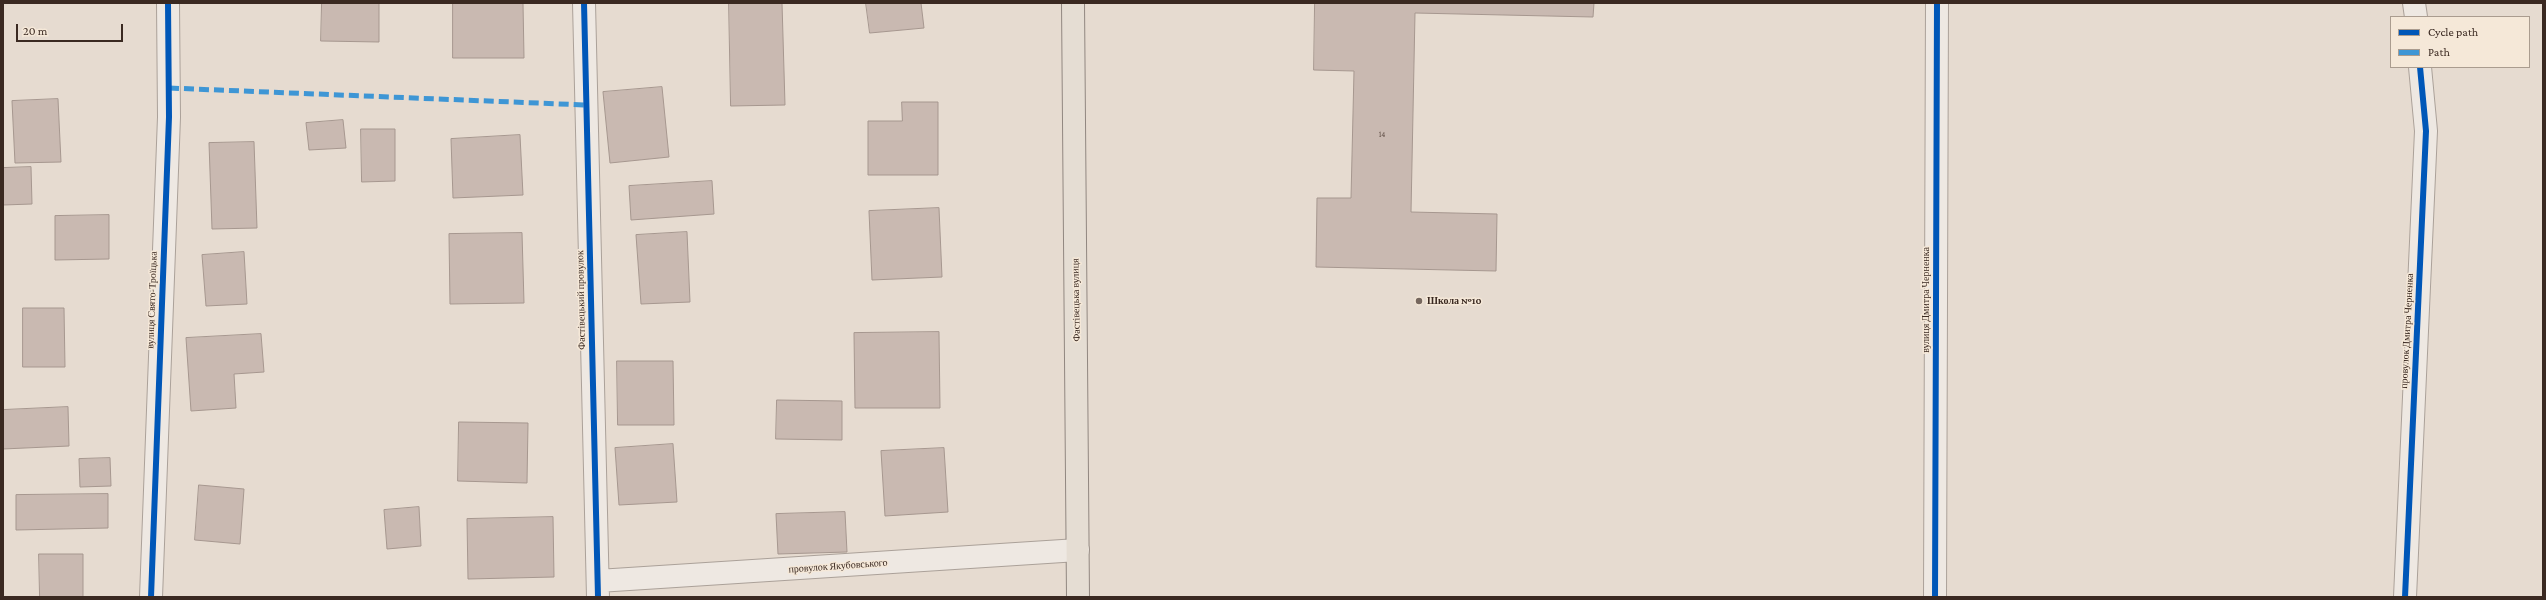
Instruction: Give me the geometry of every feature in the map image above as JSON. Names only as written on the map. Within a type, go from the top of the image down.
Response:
[{"type":"main road","name":"Фастівецька вулиця","points":[[1073,3],[1078,597]]},
{"type":"street","name":"вулиця Свято-Троїцька","points":[[151,597],[169,117],[168,3]]},
{"type":"street","name":"Фастівецький провулок","points":[[584,3],[598,589]]},
{"type":"street","name":"вулиця Дмитра Черненка","points":[[1935,597],[1937,3]]},
{"type":"street","points":[[2414,3],[2416,16]]},
{"type":"street","name":"провулок Дмитра Черненка","points":[[2405,597],[2426,131],[2420,68]]},
{"type":"street","name":"провулок Якубовського","points":[[598,589],[1078,550]]},
{"type":"building","points":[[322,3],[379,3],[379,42],[321,41]]},
{"type":"building","points":[[453,3],[523,3],[524,58],[453,58]]},
{"type":"building","points":[[729,3],[782,3],[785,105],[731,106]]},
{"type":"building","points":[[866,3],[921,3],[924,28],[870,33]]},
{"type":"building","points":[[1315,3],[1594,3],[1593,17],[1415,13],[1411,212],[1497,214],[1496,271],[1316,267],[1317,198],[1351,198],[1354,71],[1314,70]]},
{"type":"building","points":[[662,87],[669,157],[610,163],[603,92]]},
{"type":"building","points":[[58,99],[61,162],[15,163],[12,101]]},
{"type":"building","points":[[902,102],[938,102],[938,175],[868,175],[868,121],[902,121]]},
{"type":"building","points":[[343,120],[346,148],[309,150],[306,123]]},
{"type":"building","points":[[361,129],[395,129],[395,181],[362,182]]},
{"type":"building","points":[[520,135],[523,195],[453,198],[451,139]]},
{"type":"building","points":[[254,142],[257,228],[212,229],[209,143]]},
{"type":"building","points":[[31,167],[32,204],[3,205],[3,168]]},
{"type":"building","points":[[712,181],[714,214],[631,220],[629,186]]},
{"type":"building","points":[[939,208],[942,277],[872,280],[869,211]]},
{"type":"building","points":[[109,215],[109,259],[55,260],[55,216]]},
{"type":"building","points":[[687,232],[690,302],[641,304],[636,235]]},
{"type":"building","points":[[522,233],[524,303],[450,304],[449,234]]},
{"type":"building","points":[[244,252],[247,304],[206,306],[202,255]]},
{"type":"building","points":[[23,308],[64,308],[65,367],[23,367]]},
{"type":"building","points":[[939,332],[940,408],[855,408],[854,333]]},
{"type":"building","points":[[261,334],[264,372],[234,374],[236,408],[191,411],[186,338]]},
{"type":"building","points":[[617,361],[673,361],[674,425],[618,425]]},
{"type":"building","points":[[777,400],[842,401],[842,440],[776,439]]},
{"type":"building","points":[[68,407],[69,446],[3,449],[3,410]]},
{"type":"building","points":[[459,422],[528,423],[527,483],[458,481]]},
{"type":"building","points":[[673,444],[677,502],[619,505],[615,448]]},
{"type":"building","points":[[944,448],[948,512],[885,516],[881,451]]},
{"type":"building","points":[[110,458],[111,486],[80,487],[79,459]]},
{"type":"building","points":[[199,485],[244,489],[240,544],[195,540]]},
{"type":"building","points":[[108,494],[108,528],[16,530],[16,495]]},
{"type":"building","points":[[419,507],[421,546],[387,549],[384,510]]},
{"type":"building","points":[[845,512],[847,552],[778,554],[776,514]]},
{"type":"building","points":[[553,517],[554,577],[468,579],[467,519]]},
{"type":"building","points":[[39,554],[83,554],[83,597],[40,597]]},
{"type":"marked path","points":[[169,88],[586,105]]},
{"type":"cycle path","points":[[151,597],[169,117],[168,3]]},
{"type":"cycle path","points":[[584,3],[598,597]]},
{"type":"cycle path","points":[[1935,597],[1937,3]]},
{"type":"cycle path","points":[[2405,597],[2426,131],[2420,68]]},
{"type":"place","name":"Школа №10","points":[[1419,301]]}]
